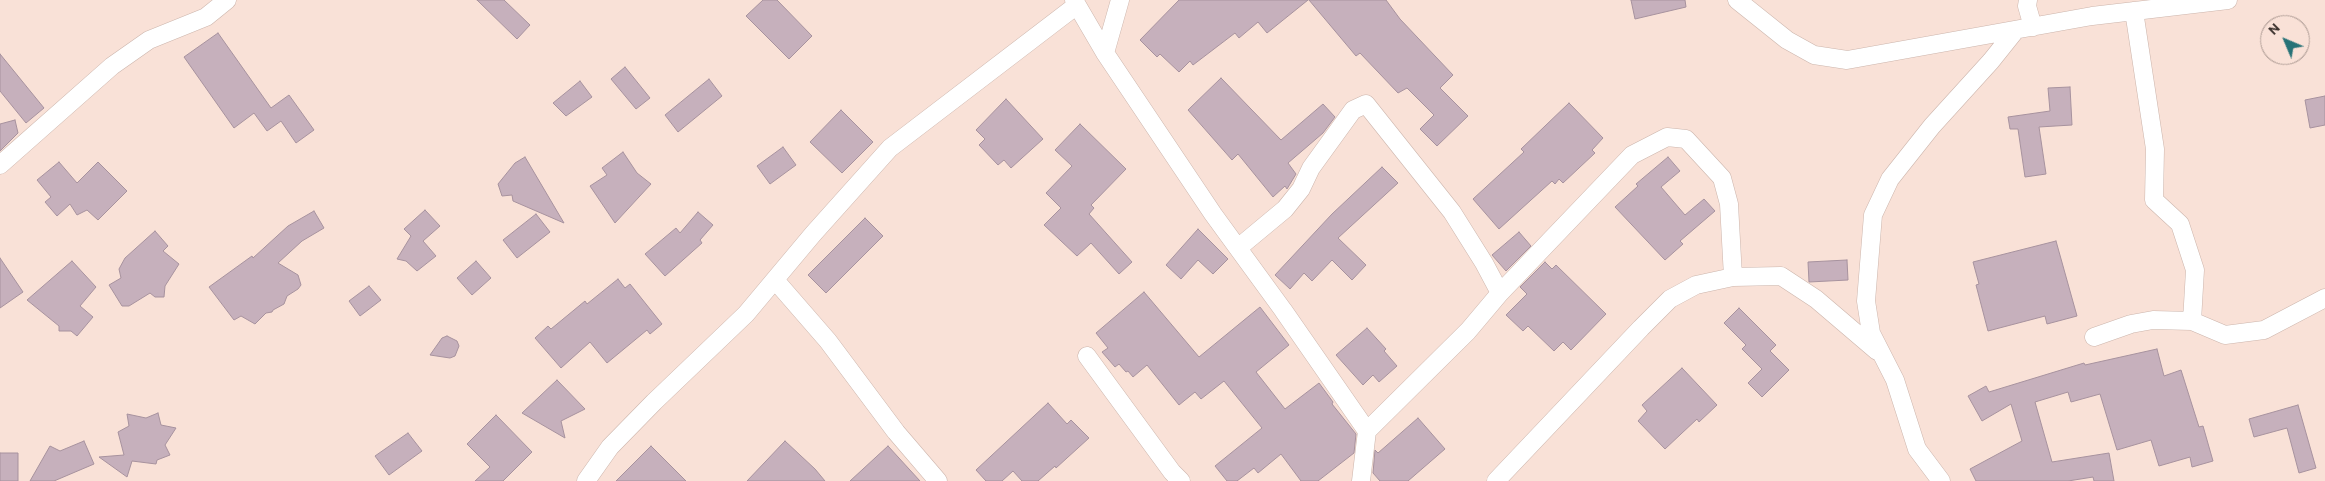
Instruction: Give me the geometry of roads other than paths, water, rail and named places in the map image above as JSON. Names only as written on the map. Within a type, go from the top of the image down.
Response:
[{"type":"street","points":[[0,165],[112,66],[149,40],[206,17],[227,0]]},
{"type":"street","points":[[1105,53],[1120,0]]},
{"type":"street","points":[[1737,0],[1787,40],[1814,55],[1847,60],[2092,16],[2228,0]]},
{"type":"street","points":[[2028,0],[2027,6],[2033,27]]},
{"type":"street","points":[[586,481],[610,447],[746,314],[890,148],[1075,2],[1105,53],[1238,248],[1367,431]]},
{"type":"street","points":[[2134,11],[2155,149],[2154,200],[2180,224],[2195,270],[2192,321]]},
{"type":"street","points":[[1941,481],[1916,449],[1895,380],[1871,333],[1866,301],[1873,215],[1890,179],[1932,126],[1991,61],[2015,31]]},
{"type":"street","points":[[1238,248],[1284,209],[1301,189],[1311,168],[1353,110],[1366,104],[1452,212],[1484,263],[1500,293]]},
{"type":"street","points":[[1361,481],[1367,431],[1468,331],[1500,293],[1632,155],[1667,137],[1686,139],[1722,178],[1729,204],[1733,277]]},
{"type":"street","points":[[1496,481],[1670,299],[1696,285],[1733,277],[1781,276],[1816,299],[1881,355]]},
{"type":"street","points":[[775,280],[828,341],[896,432],[938,481]]},
{"type":"street","points":[[2094,337],[2131,324],[2154,320],[2192,321],[2225,335],[2264,330],[2325,298]]},
{"type":"street","points":[[1087,356],[1172,478]]}]
